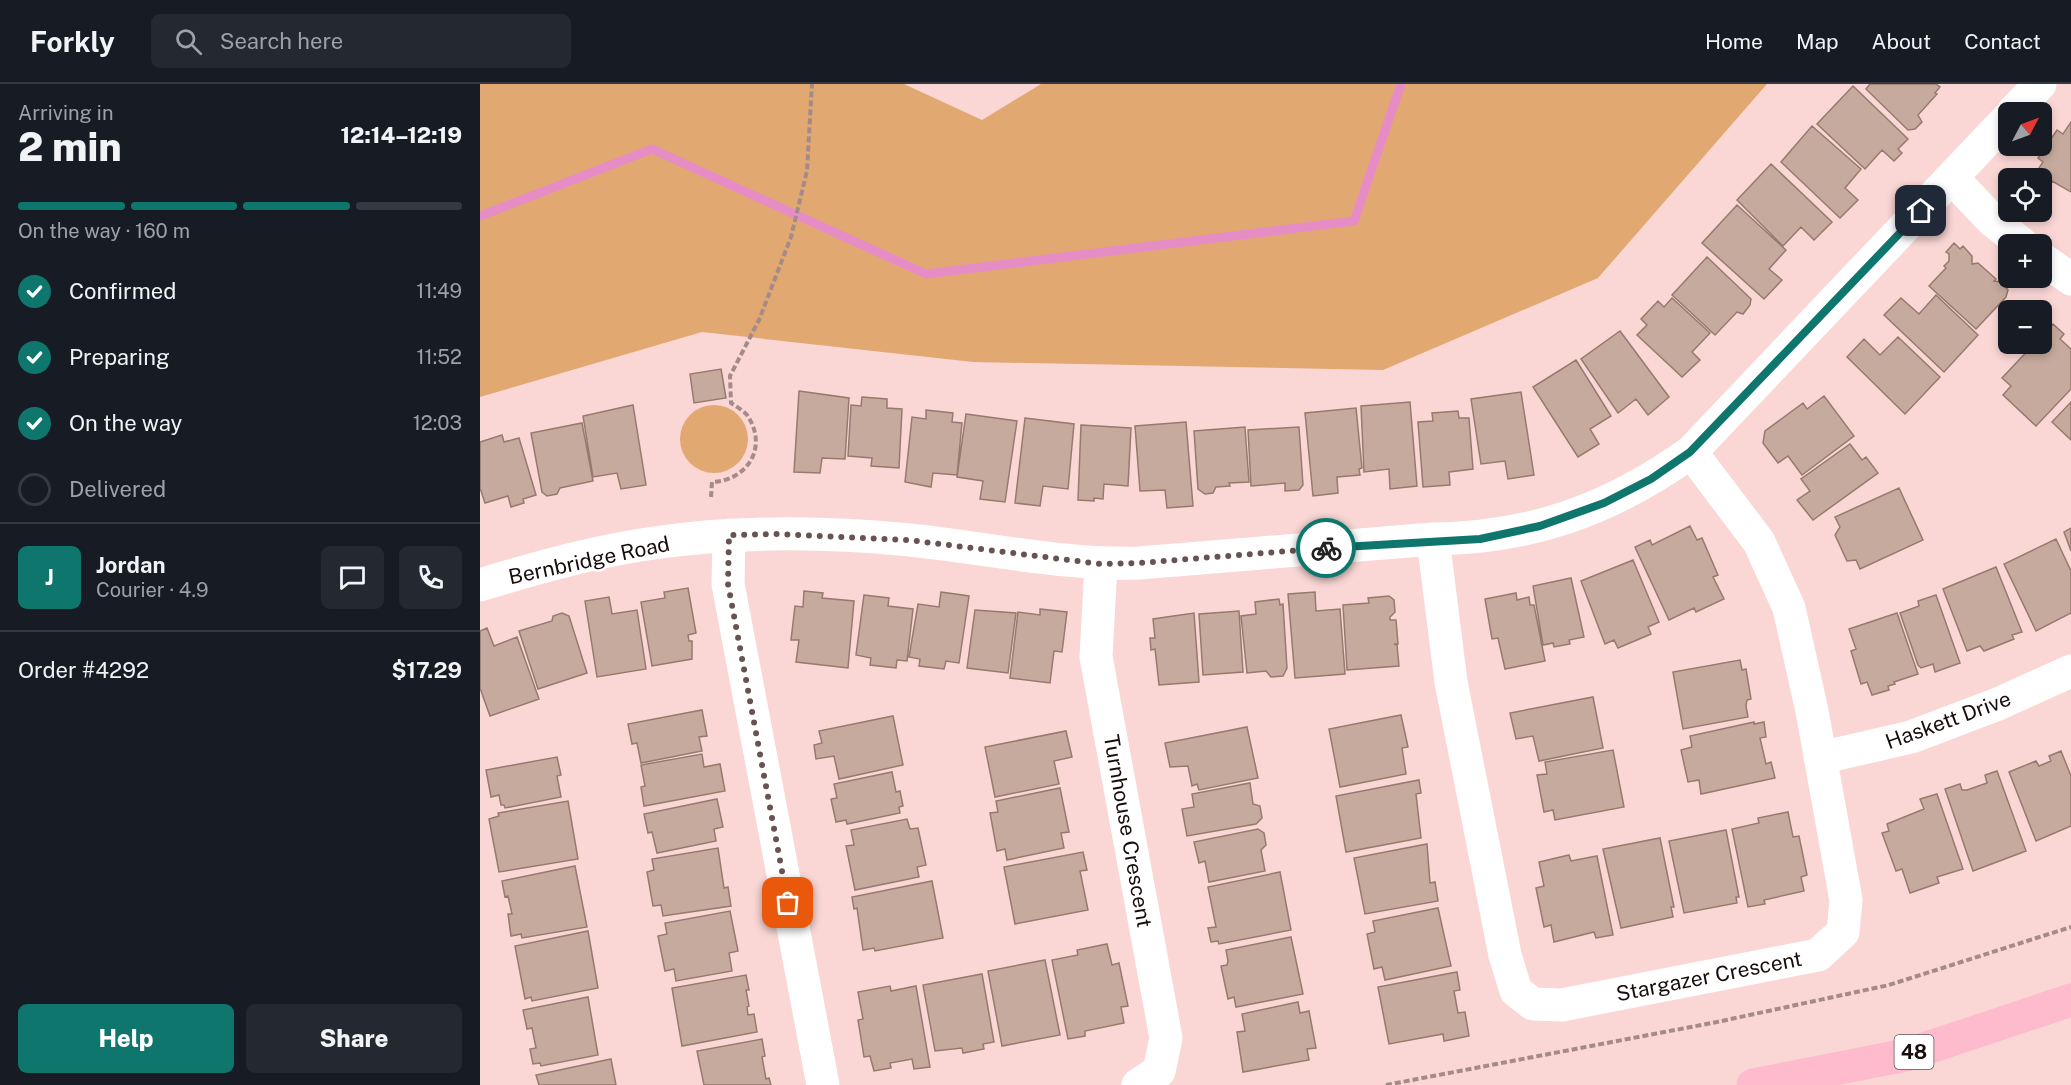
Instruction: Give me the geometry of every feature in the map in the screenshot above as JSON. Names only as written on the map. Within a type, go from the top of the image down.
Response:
[{"type":"main road","name":"48","points":[[1753,1085],[1906,1054],[2071,1000]]},
{"type":"street","points":[[2023,102],[2040,84]]},
{"type":"street","name":"Bernbridge Road","points":[[480,585],[552,564],[617,549],[729,535],[778,534],[908,540],[1101,564],[1140,563],[1432,539],[1480,539],[1512,533],[1569,517],[1638,486],[1690,452],[1998,129]]},
{"type":"street","points":[[1952,178],[1986,214],[2010,234]]},
{"type":"street","points":[[2052,266],[2071,279]]},
{"type":"street","name":"Stargazer Crescent","points":[[1432,539],[1451,682],[1505,955],[1516,991],[1533,1004],[1563,1005],[1818,955],[1843,932],[1846,900],[1794,628],[1774,570],[1739,512],[1708,479],[1690,452]]},
{"type":"street","points":[[729,535],[728,584],[823,1085]]},
{"type":"street","name":"Turnhouse Crescent","points":[[1101,564],[1096,657],[1166,1038],[1159,1071],[1138,1085]]},
{"type":"street","name":"Haskett Drive","points":[[1820,758],[1911,737],[1998,704],[2071,671]]},
{"type":"path","points":[[711,497],[712,482],[729,481],[749,465],[757,442],[749,417],[731,403],[730,376],[759,320],[791,237],[807,171],[812,84]]},
{"type":"path","points":[[1386,1085],[1706,1024],[1889,985],[2071,927]]},
{"type":"shaded area","points":[[480,84],[904,84],[982,120],[1041,84],[1767,84],[1598,278],[1383,370],[973,362],[702,332],[480,397]]},
{"type":"shaded area","points":[[714,405],[727,408],[738,415],[745,426],[748,439],[745,452],[738,463],[727,470],[714,473],[701,470],[690,463],[683,452],[680,439],[683,426],[690,415],[701,408]]},
{"type":"building","points":[[1870,84],[1936,84],[1940,87],[1935,93],[1937,94],[1918,115],[1922,122],[1915,129],[1908,130],[1866,89]]},
{"type":"building","points":[[1853,86],[1908,139],[1898,149],[1902,153],[1894,161],[1882,150],[1865,169],[1817,124]]},
{"type":"building","points":[[2071,122],[2071,192],[2052,181],[2052,168],[2039,168],[2043,162],[2038,158],[2039,156],[2052,156],[2052,137],[2057,130],[2063,134]]},
{"type":"building","points":[[1812,126],[1861,169],[1845,188],[1858,200],[1840,218],[1781,162]]},
{"type":"building","points":[[1771,164],[1832,222],[1814,240],[1801,227],[1783,246],[1737,200]]},
{"type":"building","points":[[1737,205],[1786,250],[1769,269],[1782,280],[1764,299],[1702,243]]},
{"type":"building","points":[[1954,243],[1960,249],[1963,246],[1972,256],[1972,264],[1978,263],[1996,279],[1994,281],[1998,282],[1998,288],[2008,290],[2006,297],[2003,300],[1998,300],[1998,306],[1976,329],[1929,286],[1946,268],[1944,266],[1949,261],[1949,254],[1946,252]]},
{"type":"building","points":[[1707,257],[1751,299],[1750,305],[1743,314],[1737,312],[1715,335],[1672,295]]},
{"type":"building","points":[[1936,295],[1978,335],[1944,372],[1884,315],[1901,298],[1919,314]]},
{"type":"building","points":[[1672,298],[1710,333],[1692,352],[1700,360],[1682,377],[1637,335],[1647,325],[1641,319],[1658,301],[1664,307]]},
{"type":"building","points":[[2052,325],[2064,334],[2060,339],[2071,349],[2071,389],[2036,426],[2003,395],[2011,386],[2002,378],[2025,354],[2052,354]]},
{"type":"building","points":[[1620,331],[1669,397],[1648,415],[1636,399],[1618,413],[1581,359]]},
{"type":"building","points":[[1898,337],[1940,377],[1905,414],[1847,357],[1864,339],[1880,355]]},
{"type":"building","points":[[1576,360],[1611,416],[1590,429],[1599,444],[1578,457],[1533,387]]},
{"type":"building","points":[[721,369],[726,398],[694,403],[690,374]]},
{"type":"building","points":[[799,391],[849,398],[845,459],[822,458],[820,473],[794,472]]},
{"type":"building","points":[[1521,392],[1534,475],[1508,479],[1505,461],[1481,464],[1471,399]]},
{"type":"building","points":[[1824,396],[1854,436],[1802,475],[1788,456],[1778,463],[1763,443],[1765,431],[1803,403],[1807,409]]},
{"type":"building","points":[[862,397],[887,399],[887,408],[902,409],[899,468],[871,466],[872,458],[848,456],[851,405],[861,406]]},
{"type":"building","points":[[1410,402],[1417,486],[1390,489],[1389,469],[1364,472],[1361,406]]},
{"type":"building","points":[[2071,402],[2071,440],[2052,422]]},
{"type":"building","points":[[633,405],[646,485],[621,489],[617,473],[593,477],[583,416]]},
{"type":"building","points":[[1356,408],[1362,468],[1359,469],[1360,475],[1337,477],[1338,493],[1313,496],[1305,413]]},
{"type":"building","points":[[926,410],[953,413],[952,422],[962,423],[957,475],[933,473],[931,487],[905,482],[912,417],[926,419]]},
{"type":"building","points":[[1458,411],[1459,418],[1469,418],[1473,469],[1449,472],[1450,485],[1423,487],[1418,422],[1433,421],[1432,413]]},
{"type":"building","points":[[966,414],[1017,421],[1005,502],[980,499],[983,481],[957,477]]},
{"type":"building","points":[[1025,418],[1074,424],[1068,489],[1043,486],[1040,506],[1015,503]]},
{"type":"building","points":[[1186,422],[1193,506],[1167,508],[1165,490],[1140,491],[1135,426]]},
{"type":"building","points":[[582,423],[593,481],[560,488],[557,494],[547,496],[542,492],[531,433]]},
{"type":"building","points":[[1081,425],[1131,428],[1128,486],[1104,484],[1103,499],[1078,500]]},
{"type":"building","points":[[1245,427],[1249,482],[1229,483],[1230,486],[1216,487],[1213,493],[1205,494],[1198,489],[1194,431]]},
{"type":"building","points":[[1299,427],[1303,485],[1299,490],[1285,491],[1285,483],[1251,486],[1248,430]]},
{"type":"building","points":[[502,435],[504,442],[519,438],[536,495],[523,499],[524,503],[511,507],[508,496],[485,503],[480,488],[480,442]]},
{"type":"building","points":[[1850,444],[1862,460],[1866,457],[1878,473],[1813,520],[1797,500],[1810,491],[1801,479]]},
{"type":"building","points":[[1899,488],[1923,540],[1860,569],[1856,560],[1847,561],[1835,535],[1840,527],[1835,517]]},
{"type":"building","points":[[1690,526],[1697,540],[1702,538],[1718,575],[1713,577],[1724,599],[1696,612],[1694,608],[1669,620],[1635,547],[1650,540],[1652,545]]},
{"type":"building","points":[[2071,528],[2071,551],[2064,532]]},
{"type":"building","points":[[2056,539],[2071,571],[2071,613],[2036,631],[2004,564]]},
{"type":"building","points":[[1633,560],[1659,622],[1648,627],[1651,634],[1618,648],[1614,640],[1605,644],[1581,581]]},
{"type":"building","points":[[1996,567],[2022,632],[2012,635],[2014,639],[1984,651],[1980,646],[1967,651],[1943,589]]},
{"type":"building","points":[[1571,578],[1584,637],[1569,640],[1570,644],[1554,647],[1553,643],[1543,645],[1533,586]]},
{"type":"building","points":[[688,588],[696,633],[688,635],[689,641],[692,641],[692,659],[652,666],[641,602],[665,598],[664,592]]},
{"type":"building","points":[[804,591],[823,593],[822,598],[854,601],[848,668],[796,662],[799,640],[791,640],[795,606],[803,607]]},
{"type":"building","points":[[941,592],[969,596],[959,663],[946,661],[944,669],[919,666],[920,659],[909,657],[918,604],[939,607]]},
{"type":"building","points":[[1315,592],[1316,611],[1340,609],[1345,674],[1295,678],[1288,594]]},
{"type":"building","points":[[1516,593],[1517,600],[1529,597],[1530,605],[1534,605],[1545,661],[1505,669],[1498,638],[1492,639],[1485,599]]},
{"type":"building","points":[[864,595],[889,598],[888,606],[913,609],[907,661],[897,660],[896,668],[870,665],[871,658],[856,655]]},
{"type":"building","points":[[1936,595],[1960,663],[1935,672],[1933,664],[1921,668],[1918,665],[1900,613],[1919,606],[1918,601]]},
{"type":"building","points":[[1389,596],[1394,600],[1395,612],[1390,620],[1396,620],[1398,644],[1394,644],[1397,645],[1399,666],[1347,670],[1343,605],[1369,603],[1368,598]]},
{"type":"building","points":[[609,597],[612,614],[637,610],[646,669],[597,677],[585,601]]},
{"type":"building","points":[[1279,599],[1280,605],[1283,604],[1287,668],[1283,676],[1271,677],[1266,671],[1247,673],[1241,616],[1256,614],[1255,602]]},
{"type":"building","points":[[1040,609],[1067,612],[1062,652],[1054,651],[1050,683],[1010,678],[1018,612],[1040,615]]},
{"type":"building","points":[[975,610],[1016,613],[1008,673],[967,668]]},
{"type":"building","points":[[1239,611],[1243,672],[1203,675],[1199,614]]},
{"type":"building","points":[[562,613],[569,616],[587,673],[538,689],[519,631],[552,621],[553,616]]},
{"type":"building","points":[[1194,613],[1199,682],[1159,685],[1155,649],[1151,650],[1150,638],[1155,638],[1153,619]]},
{"type":"building","points":[[1897,613],[1918,674],[1894,682],[1895,684],[1888,686],[1889,690],[1872,695],[1867,682],[1861,684],[1851,651],[1856,649],[1849,629]]},
{"type":"building","points":[[487,628],[494,646],[517,637],[539,699],[490,716],[480,688],[480,631]]},
{"type":"building","points":[[1740,660],[1742,670],[1746,669],[1751,699],[1747,700],[1746,706],[1748,717],[1683,729],[1673,672]]},
{"type":"building","points":[[1593,697],[1603,748],[1539,761],[1533,736],[1516,739],[1510,713]]},
{"type":"building","points":[[702,710],[707,736],[699,737],[702,751],[641,763],[637,743],[632,744],[628,724]]},
{"type":"building","points":[[1401,715],[1408,747],[1402,748],[1406,774],[1340,787],[1329,729]]},
{"type":"building","points":[[893,716],[903,765],[839,779],[834,756],[816,759],[814,745],[822,743],[819,731]]},
{"type":"building","points":[[1754,722],[1754,724],[1764,722],[1766,737],[1760,738],[1766,764],[1771,762],[1775,778],[1701,794],[1699,780],[1688,782],[1681,750],[1692,747],[1690,736]]},
{"type":"building","points":[[1247,727],[1258,778],[1199,790],[1197,784],[1192,786],[1188,766],[1170,767],[1165,743]]},
{"type":"building","points":[[1066,731],[1072,757],[1054,761],[1059,784],[995,797],[985,747]]},
{"type":"building","points":[[1613,750],[1624,807],[1555,820],[1553,810],[1544,812],[1537,775],[1547,774],[1545,762]]},
{"type":"building","points":[[2061,751],[2071,776],[2071,826],[2036,841],[2009,772],[2036,761],[2039,766],[2051,761],[2049,756]]},
{"type":"building","points":[[702,754],[704,767],[720,764],[725,791],[644,806],[641,787],[645,786],[641,765]]},
{"type":"building","points":[[557,757],[561,775],[557,776],[561,797],[505,808],[501,805],[499,795],[491,797],[486,770]]},
{"type":"building","points":[[1997,771],[2026,851],[1973,871],[1945,789],[1960,784],[1962,790],[1967,790],[1987,783],[1985,775]]},
{"type":"building","points":[[892,772],[896,792],[900,791],[903,806],[899,807],[900,813],[847,824],[846,820],[836,822],[831,799],[837,798],[834,784]]},
{"type":"building","points":[[1419,780],[1421,793],[1416,794],[1421,838],[1346,852],[1336,796]]},
{"type":"building","points":[[1250,783],[1253,804],[1260,806],[1262,818],[1256,824],[1187,836],[1182,809],[1194,807],[1192,794]]},
{"type":"building","points":[[1060,788],[1069,832],[1061,833],[1064,848],[1007,860],[1005,849],[997,851],[990,813],[998,812],[996,801]]},
{"type":"building","points":[[1937,794],[1963,869],[1937,877],[1939,883],[1910,893],[1902,869],[1896,871],[1882,833],[1889,831],[1887,824],[1924,809],[1920,799]]},
{"type":"building","points":[[717,799],[723,827],[714,829],[716,841],[657,853],[652,832],[648,833],[644,814]]},
{"type":"building","points":[[568,801],[578,859],[499,872],[489,819],[499,816],[498,813]]},
{"type":"building","points":[[1788,812],[1793,837],[1799,836],[1807,875],[1801,877],[1804,891],[1764,900],[1765,904],[1748,907],[1732,829],[1759,823],[1758,818]]},
{"type":"building","points":[[907,819],[910,829],[918,828],[926,865],[917,867],[919,877],[855,890],[846,846],[854,845],[851,830]]},
{"type":"building","points":[[1258,829],[1264,833],[1266,845],[1261,850],[1265,871],[1209,882],[1205,861],[1199,863],[1194,842]]},
{"type":"building","points":[[1726,830],[1739,897],[1736,897],[1737,903],[1684,913],[1669,841]]},
{"type":"building","points":[[1660,838],[1674,907],[1671,907],[1673,917],[1621,928],[1603,849]]},
{"type":"building","points":[[1427,844],[1430,883],[1435,882],[1438,901],[1365,914],[1354,858]]},
{"type":"building","points":[[718,848],[724,888],[728,887],[731,906],[663,916],[661,905],[653,906],[647,872],[654,870],[652,859]]},
{"type":"building","points":[[1083,852],[1087,870],[1080,871],[1088,910],[1015,924],[1004,867]]},
{"type":"building","points":[[1569,855],[1571,861],[1597,856],[1613,935],[1596,938],[1594,932],[1554,942],[1551,925],[1544,927],[1536,888],[1544,886],[1539,862]]},
{"type":"building","points":[[575,866],[587,927],[522,938],[521,934],[511,936],[508,914],[512,914],[502,881]]},
{"type":"building","points":[[1280,872],[1291,930],[1219,944],[1218,941],[1211,942],[1208,928],[1216,927],[1208,887]]},
{"type":"building","points":[[932,881],[943,938],[875,951],[874,948],[863,950],[857,908],[854,909],[852,897]]},
{"type":"building","points":[[1438,908],[1451,966],[1385,980],[1382,967],[1374,969],[1367,934],[1375,932],[1373,921]]},
{"type":"building","points":[[730,911],[738,951],[729,953],[732,971],[676,981],[674,969],[665,971],[658,936],[667,934],[665,923]]},
{"type":"building","points":[[588,931],[598,988],[532,1001],[531,997],[525,999],[515,946]]},
{"type":"building","points":[[1291,937],[1303,994],[1236,1007],[1234,997],[1228,999],[1221,966],[1227,965],[1226,950]]},
{"type":"building","points":[[1107,944],[1112,965],[1119,963],[1128,1006],[1121,1007],[1124,1023],[1085,1031],[1085,1036],[1068,1039],[1052,960],[1078,955],[1077,950]]},
{"type":"building","points":[[1045,960],[1060,1035],[1002,1046],[988,971]]},
{"type":"building","points":[[1457,972],[1460,990],[1454,991],[1458,1013],[1465,1012],[1469,1036],[1444,1041],[1443,1034],[1389,1044],[1378,987]]},
{"type":"building","points":[[982,974],[994,1042],[983,1044],[984,1049],[963,1053],[962,1048],[935,1051],[923,985]]},
{"type":"building","points":[[746,975],[749,990],[746,990],[748,1015],[754,1014],[757,1032],[682,1046],[672,988]]},
{"type":"building","points":[[890,986],[891,991],[916,986],[930,1067],[914,1069],[912,1059],[890,1063],[891,1068],[874,1071],[870,1056],[864,1057],[858,1020],[863,1019],[858,992]]},
{"type":"building","points":[[588,997],[598,1055],[541,1066],[540,1063],[533,1064],[530,1049],[536,1048],[532,1028],[527,1029],[523,1010]]},
{"type":"building","points":[[1298,1002],[1300,1013],[1309,1011],[1316,1048],[1307,1049],[1309,1060],[1243,1072],[1237,1032],[1245,1031],[1242,1014]]},
{"type":"building","points":[[762,1039],[766,1079],[769,1078],[771,1085],[704,1085],[697,1051]]},
{"type":"building","points":[[611,1059],[616,1085],[539,1085],[536,1075]]},
{"type":"waterway","points":[[480,216],[652,149],[926,274],[1354,221],[1401,84]]},
{"type":"way so far","points":[[788,903],[728,584],[729,535],[778,534],[908,540],[1101,564],[1326,548]]},
{"type":"route","points":[[1326,548],[1432,539],[1480,539],[1512,533],[1569,517],[1604,503],[1651,479],[1690,452],[1921,211]]}]
